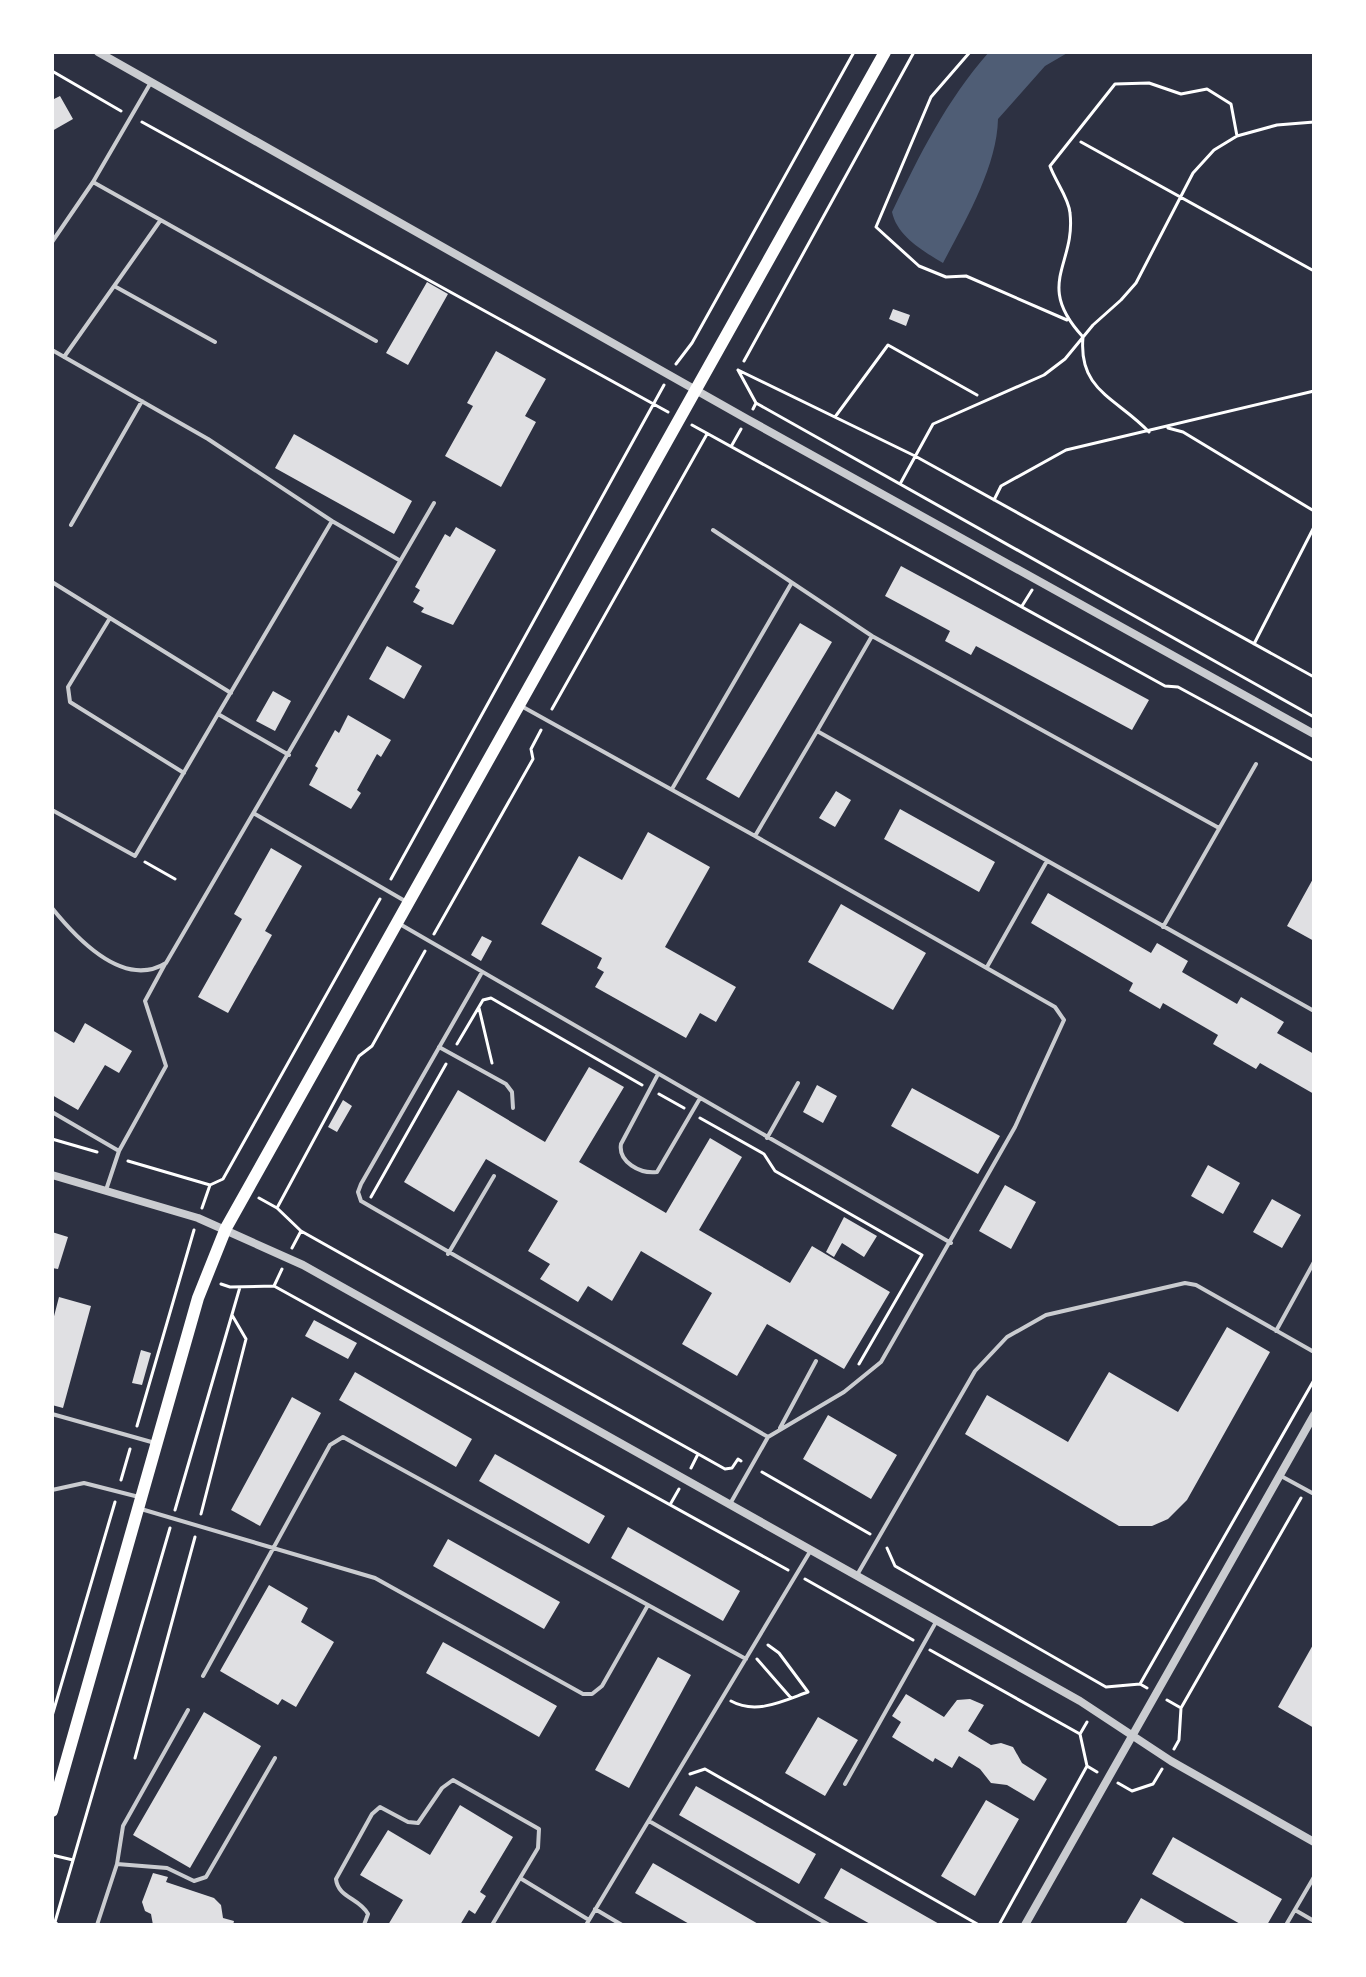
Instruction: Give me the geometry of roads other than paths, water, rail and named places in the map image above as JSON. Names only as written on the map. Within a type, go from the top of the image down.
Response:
[{"type":"main road","points":[[52,1811],[205,1278],[226,1228],[885,52]]},
{"type":"street","points":[[98,52],[1314,734]]},
{"type":"street","points":[[52,1175],[226,1228],[303,1265],[1094,1709],[1171,1761],[1314,1842]]},
{"type":"street","points":[[1025,1925],[1314,1415]]},
{"type":"lane","points":[[52,242],[93,182],[151,82]]},
{"type":"lane","points":[[93,182],[376,341]]},
{"type":"lane","points":[[64,357],[160,221]]},
{"type":"lane","points":[[116,287],[215,342]]},
{"type":"lane","points":[[52,350],[208,439],[332,521],[400,560]]},
{"type":"lane","points":[[71,525],[142,401]]},
{"type":"lane","points":[[106,1190],[119,1151],[166,1066],[145,1001],[434,503]]},
{"type":"lane","points":[[52,810],[135,856],[332,521]]},
{"type":"lane","points":[[713,530],[872,636],[1219,828]]},
{"type":"lane","points":[[52,582],[231,693]]},
{"type":"lane","points":[[672,789],[791,584]]},
{"type":"lane","points":[[110,618],[68,687],[70,702],[184,773]]},
{"type":"lane","points":[[755,836],[872,636]]},
{"type":"lane","points":[[519,705],[1055,1007],[1064,1020],[1015,1127],[952,1243],[881,1362],[844,1392],[768,1437],[730,1504]]},
{"type":"lane","points":[[218,714],[289,755]]},
{"type":"lane","points":[[817,731],[1314,1011]]},
{"type":"lane","points":[[1163,927],[1256,764]]},
{"type":"lane","points":[[255,814],[407,902]]},
{"type":"lane","points":[[986,968],[1047,861]]},
{"type":"lane","points":[[52,908],[83,943],[124,968],[153,971],[166,963]]},
{"type":"lane","points":[[395,922],[699,1100],[952,1243]]},
{"type":"lane","points":[[481,974],[358,1192],[365,1207],[768,1437]]},
{"type":"lane","points":[[439,1047],[506,1084],[512,1092],[513,1108]]},
{"type":"lane","points":[[658,1076],[621,1144],[621,1156],[644,1172],[657,1172],[699,1100]]},
{"type":"lane","points":[[767,1138],[798,1083]]},
{"type":"lane","points":[[52,1112],[119,1151]]},
{"type":"lane","points":[[448,1254],[494,1176]]},
{"type":"lane","points":[[1276,1331],[1314,1262]]},
{"type":"lane","points":[[857,1576],[975,1371],[991,1352],[1024,1326],[1046,1315],[1185,1283],[1196,1285],[1314,1352]]},
{"type":"lane","points":[[779,1430],[816,1361]]},
{"type":"lane","points":[[52,1414],[157,1443]]},
{"type":"lane","points":[[203,1676],[330,1445],[343,1437],[746,1659]]},
{"type":"lane","points":[[1280,1475],[1314,1494]]},
{"type":"lane","points":[[52,1490],[84,1483],[172,1518],[387,1583],[583,1694],[592,1694],[602,1686],[648,1605]]},
{"type":"lane","points":[[520,1878],[587,1922],[811,1550]]},
{"type":"lane","points":[[845,1784],[937,1621]]},
{"type":"lane","points":[[97,1925],[117,1864],[123,1826],[188,1710]]},
{"type":"lane","points":[[117,1864],[157,1865],[194,1881],[206,1877],[275,1758]]},
{"type":"lane","points":[[364,1925],[368,1914],[365,1908],[342,1892],[336,1879],[372,1814],[380,1807],[408,1822],[418,1823],[442,1788],[453,1780],[539,1829],[538,1848],[492,1925]]},
{"type":"lane","points":[[649,1821],[829,1925]]},
{"type":"lane","points":[[1286,1925],[1314,1877]]},
{"type":"lane","points":[[595,1909],[622,1925]]},
{"type":"lane","points":[[1295,1910],[1314,1921]]},
{"type":"water","points":[[989,52],[1069,52],[1045,66],[998,119],[986,175],[943,263],[905,236],[892,212],[947,109]]}]
